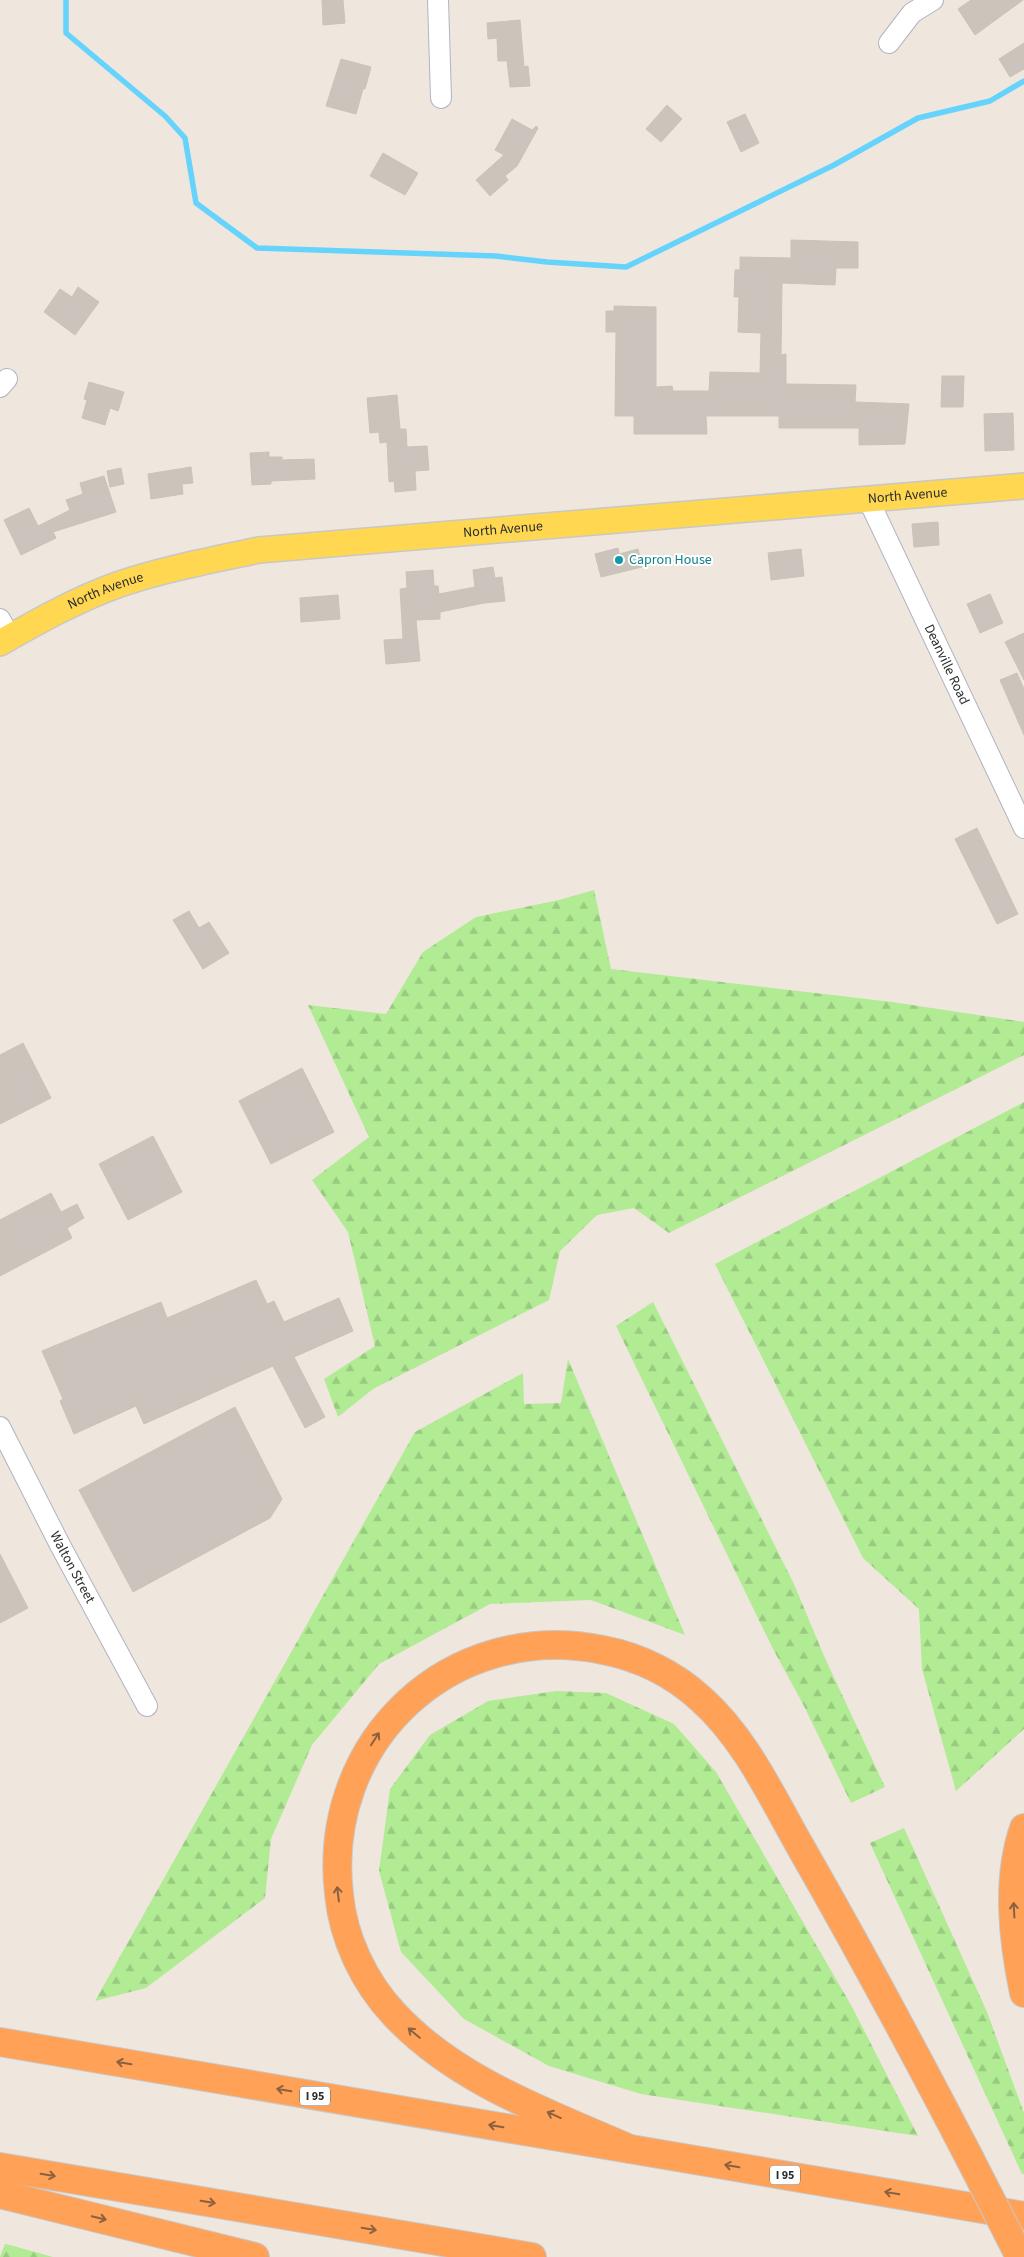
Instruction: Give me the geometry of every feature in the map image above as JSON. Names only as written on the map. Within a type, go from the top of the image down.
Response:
[{"type":"highway","points":[[630,2149],[504,2093],[472,2075],[430,2046],[392,2013],[377,1993],[361,1965],[345,1926],[337,1878],[339,1828],[354,1777],[380,1731],[417,1694],[461,1666],[485,1656],[536,1645],[552,1644],[587,1647],[613,1652],[638,1660],[670,1676],[701,1699],[718,1716],[746,1753],[908,2040],[1020,2257]]},
{"type":"highway","points":[[1024,1828],[1017,1854],[1013,1888],[1016,1940],[1024,1994]]},
{"type":"highway","name":"I 95","points":[[0,2042],[1024,2216]]},
{"type":"highway","points":[[0,2167],[532,2257]]},
{"type":"highway","points":[[0,2194],[255,2257]]},
{"type":"main road","name":"North Avenue","points":[[3,633],[117,586],[189,564],[259,550],[794,505],[869,501],[1024,486]]},
{"type":"street","points":[[438,0],[441,98]]},
{"type":"street","points":[[889,43],[912,13],[933,0]]},
{"type":"street","name":"Deanville Road","points":[[869,501],[1024,828]]},
{"type":"street","name":"Walton Street","points":[[0,1427],[60,1545],[147,1706]]},
{"type":"green space","points":[[594,890],[611,969],[892,1002],[1024,1022],[1024,1055],[669,1233],[634,1208],[597,1215],[560,1251],[549,1300],[373,1389],[338,1417],[324,1379],[375,1346],[348,1232],[312,1180],[369,1137],[308,1005],[386,1014],[423,952],[476,917],[559,900]]},
{"type":"green space","points":[[1024,1102],[1024,1729],[956,1791],[922,1669],[919,1609],[863,1558],[715,1264]]},
{"type":"green space","points":[[653,1302],[794,1584],[824,1656],[885,1787],[851,1803],[804,1706],[772,1647],[616,1326]]},
{"type":"green space","points":[[568,1359],[685,1635],[591,1600],[490,1604],[379,1664],[312,1745],[271,1839],[265,1898],[146,1988],[95,2001],[415,1432],[523,1373],[524,1404],[561,1403]]},
{"type":"green space","points":[[556,1691],[606,1693],[674,1724],[716,1772],[851,2005],[918,2136],[641,2094],[549,2066],[464,2019],[401,1952],[379,1871],[390,1789],[430,1735],[488,1701]]},
{"type":"green space","points":[[904,1828],[987,2012],[1024,2113],[1024,2174],[1022,2174],[870,1843]]},
{"type":"green space","points":[[6,2244],[53,2257],[0,2257]]},
{"type":"building","points":[[322,0],[343,0],[345,23],[323,25]]},
{"type":"building","points":[[971,0],[1023,0],[975,35],[958,9]]},
{"type":"building","points":[[520,20],[524,67],[528,66],[530,86],[510,87],[507,61],[498,61],[497,38],[488,39],[487,23]]},
{"type":"building","points":[[1024,43],[1024,69],[1010,77],[999,59]]},
{"type":"building","points":[[341,59],[371,67],[356,114],[326,106]]},
{"type":"building","points":[[667,105],[682,119],[661,142],[646,129]]},
{"type":"building","points":[[745,114],[759,143],[741,152],[727,122]]},
{"type":"building","points":[[512,119],[532,130],[536,126],[538,128],[517,166],[505,176],[508,180],[490,196],[476,180],[504,155],[495,150]]},
{"type":"building","points":[[383,153],[418,173],[405,195],[370,176]]},
{"type":"building","points":[[791,240],[858,242],[858,268],[836,268],[835,285],[782,283],[781,355],[786,354],[786,384],[856,385],[855,402],[909,404],[905,444],[859,445],[859,428],[779,428],[779,416],[706,416],[707,434],[634,434],[634,416],[615,416],[616,332],[606,332],[606,311],[614,311],[614,306],[656,307],[656,387],[672,386],[673,391],[709,391],[710,372],[760,373],[761,333],[738,332],[739,297],[734,297],[735,270],[740,270],[740,257],[791,258]]},
{"type":"building","points":[[78,287],[99,302],[75,335],[44,312],[60,289],[72,297]]},
{"type":"building","points":[[942,376],[964,376],[963,407],[941,407]]},
{"type":"building","points":[[89,382],[124,392],[118,411],[110,408],[105,425],[82,418],[87,400],[84,399]]},
{"type":"building","points":[[397,395],[400,429],[406,429],[407,447],[427,446],[429,470],[415,471],[416,490],[395,492],[394,481],[389,482],[387,442],[380,443],[379,432],[370,433],[367,398]]},
{"type":"building","points":[[1013,413],[1014,450],[985,451],[984,414]]},
{"type":"building","points":[[269,452],[269,457],[282,457],[282,460],[314,459],[315,479],[271,481],[271,484],[252,485],[250,453]]},
{"type":"building","points":[[191,467],[193,483],[182,484],[183,494],[151,499],[148,474]]},
{"type":"building","points":[[121,468],[124,484],[110,487],[107,471]]},
{"type":"building","points":[[104,476],[116,512],[53,532],[56,538],[21,555],[4,520],[29,508],[38,526],[70,510],[66,500],[83,494],[80,483]]},
{"type":"building","points":[[938,522],[939,545],[914,547],[912,524]]},
{"type":"building","name":"Capron House","points":[[618,548],[619,554],[638,549],[642,567],[601,577],[595,554]]},
{"type":"building","points":[[801,549],[804,576],[771,580],[768,553]]},
{"type":"building","points":[[493,567],[495,578],[502,577],[505,601],[484,603],[440,612],[440,619],[416,620],[420,661],[386,664],[384,640],[403,639],[400,589],[407,588],[406,572],[433,570],[434,586],[438,586],[439,594],[475,587],[473,570]]},
{"type":"building","points":[[990,594],[1003,623],[980,633],[967,604]]},
{"type":"building","points":[[338,595],[340,619],[301,622],[300,598]]},
{"type":"building","points":[[1024,633],[1024,680],[1005,642]]},
{"type":"building","points":[[1017,673],[1024,689],[1024,735],[1000,680]]},
{"type":"building","points":[[977,828],[1018,914],[997,924],[955,839]]},
{"type":"building","points":[[189,911],[199,928],[209,922],[229,953],[203,969],[173,920]]},
{"type":"building","points":[[23,1043],[51,1098],[0,1124],[0,1055]]},
{"type":"building","points":[[302,1068],[334,1132],[271,1164],[239,1101]]},
{"type":"building","points":[[153,1136],[182,1192],[128,1220],[99,1164]]},
{"type":"building","points":[[51,1193],[61,1212],[77,1204],[84,1218],[67,1228],[72,1238],[0,1276],[0,1220]]},
{"type":"building","points":[[256,1280],[267,1304],[274,1301],[284,1322],[339,1298],[353,1331],[294,1357],[325,1417],[305,1428],[273,1366],[144,1424],[136,1406],[74,1434],[60,1401],[63,1399],[42,1351],[161,1302],[167,1318]]},
{"type":"building","points":[[235,1407],[282,1499],[270,1518],[133,1592],[79,1490]]},
{"type":"building","points":[[0,1554],[28,1608],[0,1623]]},
{"type":"waterway","points":[[66,0],[66,33],[165,116],[185,138],[196,203],[257,248],[496,256],[547,262],[626,267],[834,165],[918,118],[990,101],[1024,81]]},
{"type":"place","name":"Capron House","points":[[619,560]]}]
